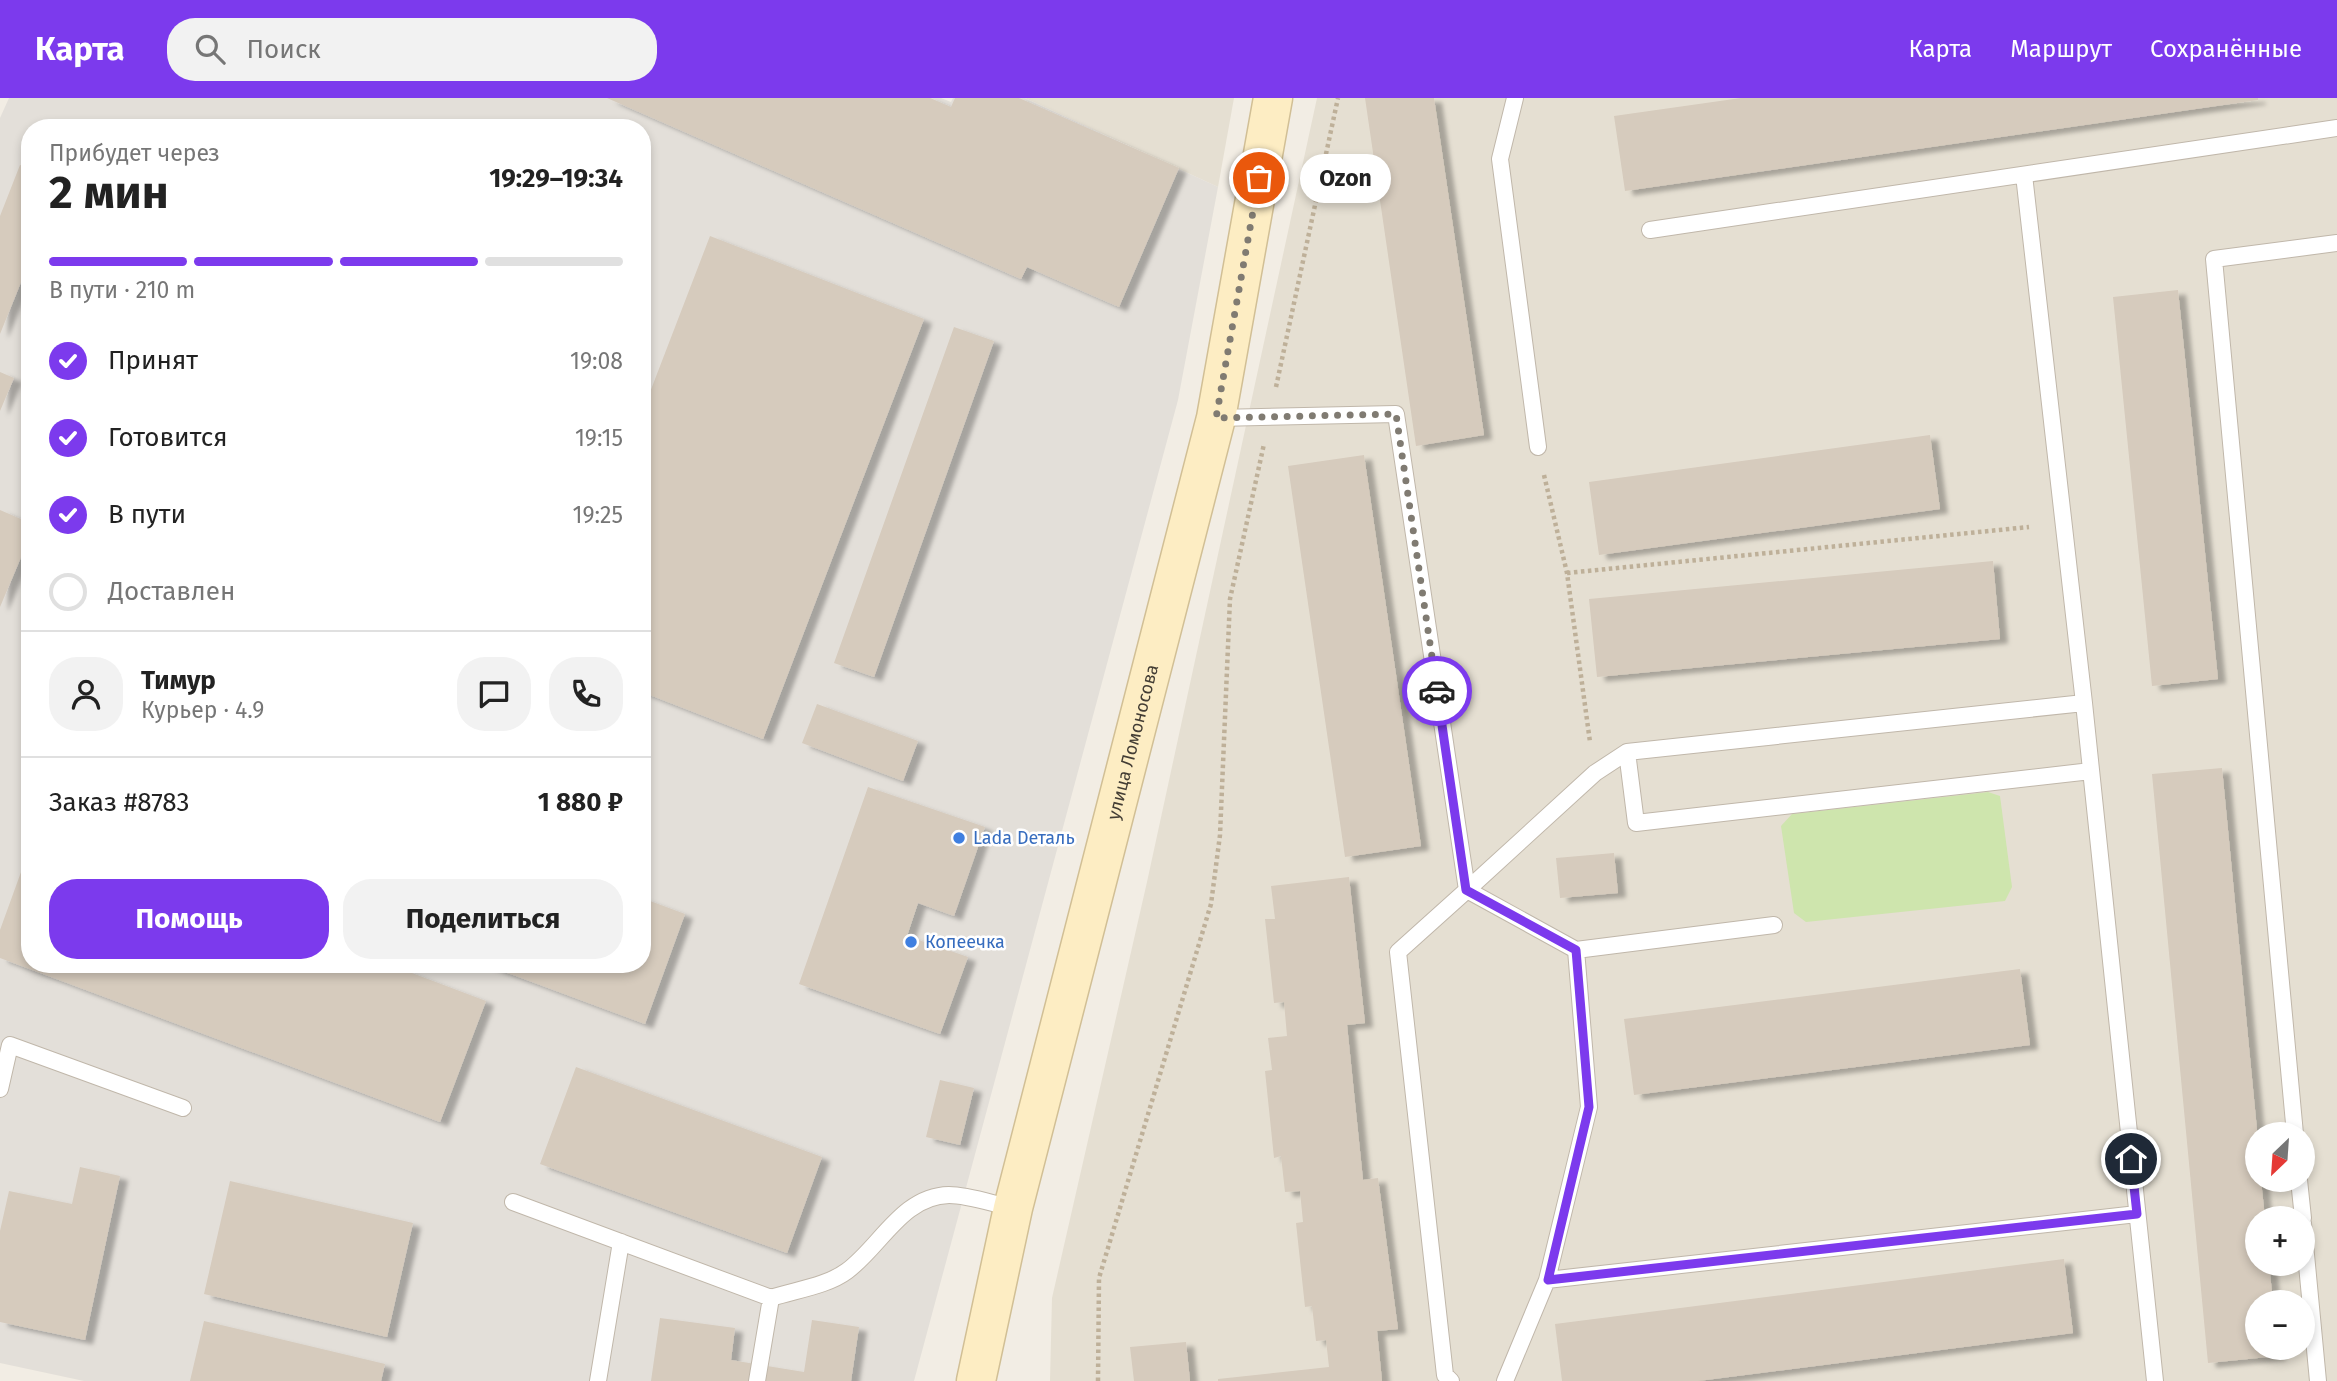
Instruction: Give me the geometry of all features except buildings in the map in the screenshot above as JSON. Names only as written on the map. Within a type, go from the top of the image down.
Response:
[{"type":"street","name":"улица Ломоносова","points":[[976,1381],[1013,1208],[1216,418],[1273,98]]},
{"type":"lane","points":[[1515,98],[1500,159],[1538,447]]},
{"type":"lane","points":[[1650,230],[2337,128]]},
{"type":"lane","points":[[2024,175],[2084,703],[2155,1381]]},
{"type":"lane","points":[[2294,1122],[2214,259],[2337,243]]},
{"type":"lane","points":[[1216,418],[1396,414],[1466,890]]},
{"type":"lane","points":[[1451,1381],[1445,1375],[1398,952],[1595,773],[1627,752],[2084,703]]},
{"type":"lane","points":[[1627,752],[1636,823],[2091,771]]},
{"type":"lane","points":[[1466,890],[1576,950],[1774,925]]},
{"type":"lane","points":[[1504,1381],[1548,1280],[1589,1107],[1576,950]]},
{"type":"lane","points":[[0,1089],[10,1045],[183,1108]]},
{"type":"lane","points":[[513,1202],[771,1298],[831,1280],[847,1271],[917,1203],[930,1198],[951,1195],[1013,1208]]},
{"type":"lane","points":[[1548,1280],[2137,1214]]},
{"type":"lane","points":[[598,1381],[621,1242]]},
{"type":"lane","points":[[2308,1276],[2318,1381]]},
{"type":"lane","points":[[757,1381],[771,1298]]},
{"type":"path","points":[[1098,1381],[1099,1278],[1211,904],[1220,835],[1230,600],[1338,98]]},
{"type":"path","points":[[1538,447],[1567,573],[1595,773]]},
{"type":"path","points":[[1567,573],[2029,527]]},
{"type":"shaded area","points":[[9,98],[941,98],[951,102],[953,98],[1025,98],[1218,187],[1178,400],[914,1381],[84,1381],[0,1363],[0,118]]},
{"type":"shaded area","points":[[1025,98],[1234,98],[1218,187]]},
{"type":"shaded area","points":[[1317,98],[2337,98],[2337,1381],[1050,1381],[1052,1298],[1147,882]]},
{"type":"green space","points":[[1988,792],[2000,796],[2012,887],[2005,901],[1806,922],[1794,913],[1781,826],[1792,814]]},
{"type":"way so far","points":[[1259,178],[1216,418],[1396,414],[1437,691]]},
{"type":"place","name":"Ozon","points":[[1259,178]]},
{"type":"place","name":"Lada Dеталь","points":[[959,838]]},
{"type":"place","name":"Копеечка","points":[[911,942]]},
{"type":"route","points":[[1437,691],[1466,890],[1576,950],[1589,1107],[1548,1280],[2137,1214],[2131,1159]]}]
